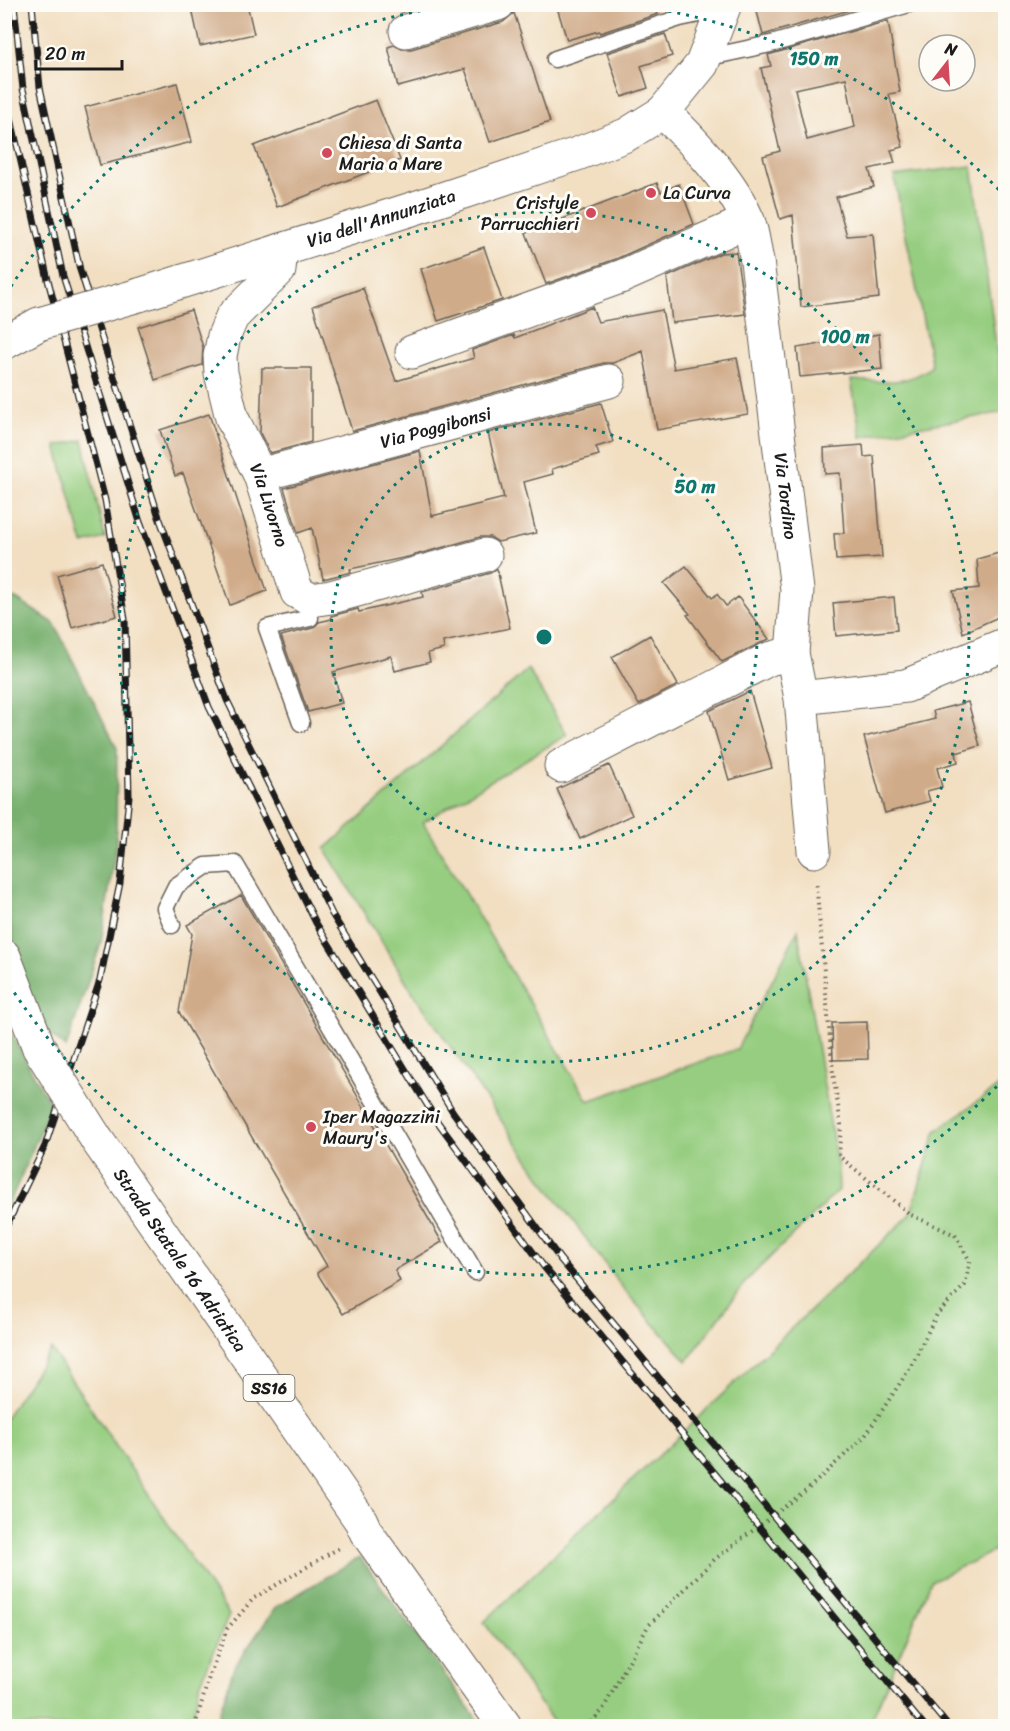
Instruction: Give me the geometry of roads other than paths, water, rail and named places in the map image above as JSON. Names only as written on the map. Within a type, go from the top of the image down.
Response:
[{"type":"street","points":[[406,31],[498,4]]},
{"type":"street","name":"Via dell'Annunziata","points":[[4,334],[139,295],[415,208],[577,154],[626,135],[663,112],[702,64],[724,7]]},
{"type":"street","name":"Via Tordino","points":[[663,112],[687,134],[733,193],[748,221],[757,261],[797,590],[792,653],[801,698],[814,851]]},
{"type":"street","points":[[412,352],[623,276],[748,221]]},
{"type":"street","name":"Via Livorno","points":[[280,250],[279,270],[232,317],[224,336],[220,356],[221,373],[232,418],[260,474],[297,592],[302,594]]},
{"type":"street","name":"Via dell'Annunziata","points":[[4,343],[39,324]]},
{"type":"street","name":"Via Poggibonsi","points":[[260,474],[609,381]]},
{"type":"street","points":[[302,594],[311,600],[331,597],[485,555]]},
{"type":"street","points":[[801,698],[906,686],[1005,644]]},
{"type":"street","points":[[561,766],[769,659],[792,653]]},
{"type":"street","name":"Strada Statale 16 Adriatica","points":[[4,956],[39,1048],[97,1140],[355,1512],[366,1532],[506,1726]]},
{"type":"lane","points":[[705,58],[775,43],[909,4]]},
{"type":"lane","points":[[555,60],[680,18],[724,7]]},
{"type":"lane","points":[[301,723],[267,628],[310,618],[302,594]]},
{"type":"lane","points":[[172,925],[165,908],[176,886],[206,866],[235,864],[475,1272]]},
{"type":"railway","points":[[14,4],[23,89],[63,276],[140,522],[209,707],[316,923],[437,1121],[544,1267],[924,1726]]},
{"type":"railway","points":[[32,4],[40,87],[80,270],[159,517],[227,700],[332,914],[453,1112],[560,1259],[948,1726]]},
{"type":"railway","points":[[4,88],[47,276],[105,500],[125,619],[129,796],[120,883],[100,980],[45,1146],[4,1231]]},
{"type":"place","name":"Chiesa di Santa Maria a Mare","points":[[327,153]]},
{"type":"place","name":"La Curva","points":[[651,193]]},
{"type":"place","name":"Cristyle Parrucchieri","points":[[591,213]]},
{"type":"place","name":"Iper Magazzini Maury's","points":[[311,1127]]}]
